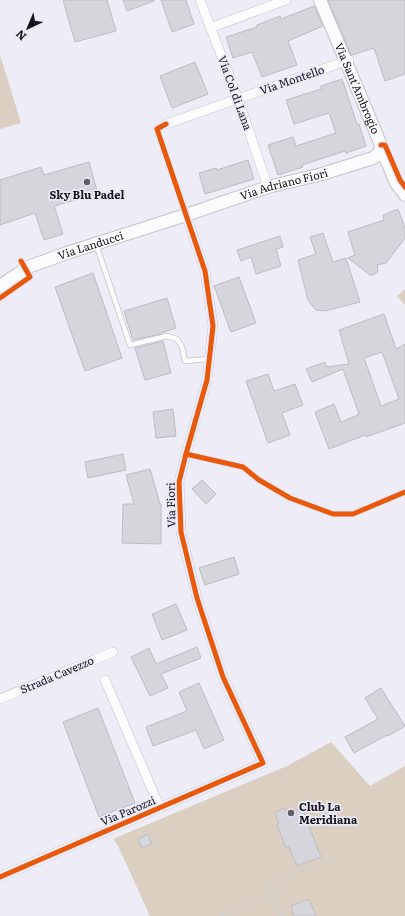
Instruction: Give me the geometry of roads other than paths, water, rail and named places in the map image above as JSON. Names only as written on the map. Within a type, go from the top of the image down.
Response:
[{"type":"street","name":"Via Col di Lana","points":[[200,0],[238,99],[268,187]]},
{"type":"street","points":[[210,28],[286,0]]},
{"type":"street","name":"Via Sant'Ambrogio","points":[[320,0],[347,61],[381,146],[380,153],[386,159],[396,183],[405,195]]},
{"type":"street","name":"Via Montello","points":[[166,124],[347,61]]},
{"type":"street","name":"Via Adriano Fiori","points":[[186,215],[268,187],[322,174],[373,158],[380,153]]},
{"type":"street","name":"Via Landucci","points":[[0,286],[28,267],[186,215]]},
{"type":"street","name":"Via Fiori","points":[[186,215],[205,271],[213,326],[207,380],[179,482],[181,532],[197,598],[223,677],[263,763]]},
{"type":"street","name":"Strada Cavezzo","points":[[0,699],[113,652]]},
{"type":"street","points":[[105,680],[160,808]]},
{"type":"street","name":"Via Parozzi","points":[[0,877],[263,763]]},
{"type":"lane","points":[[96,244],[130,345],[167,336],[177,339],[182,347],[185,361],[209,360]]},
{"type":"place","name":"Sky Blu Padel","points":[[87,182]]},
{"type":"place","name":"Club La Meridiana","points":[[291,813]]}]
